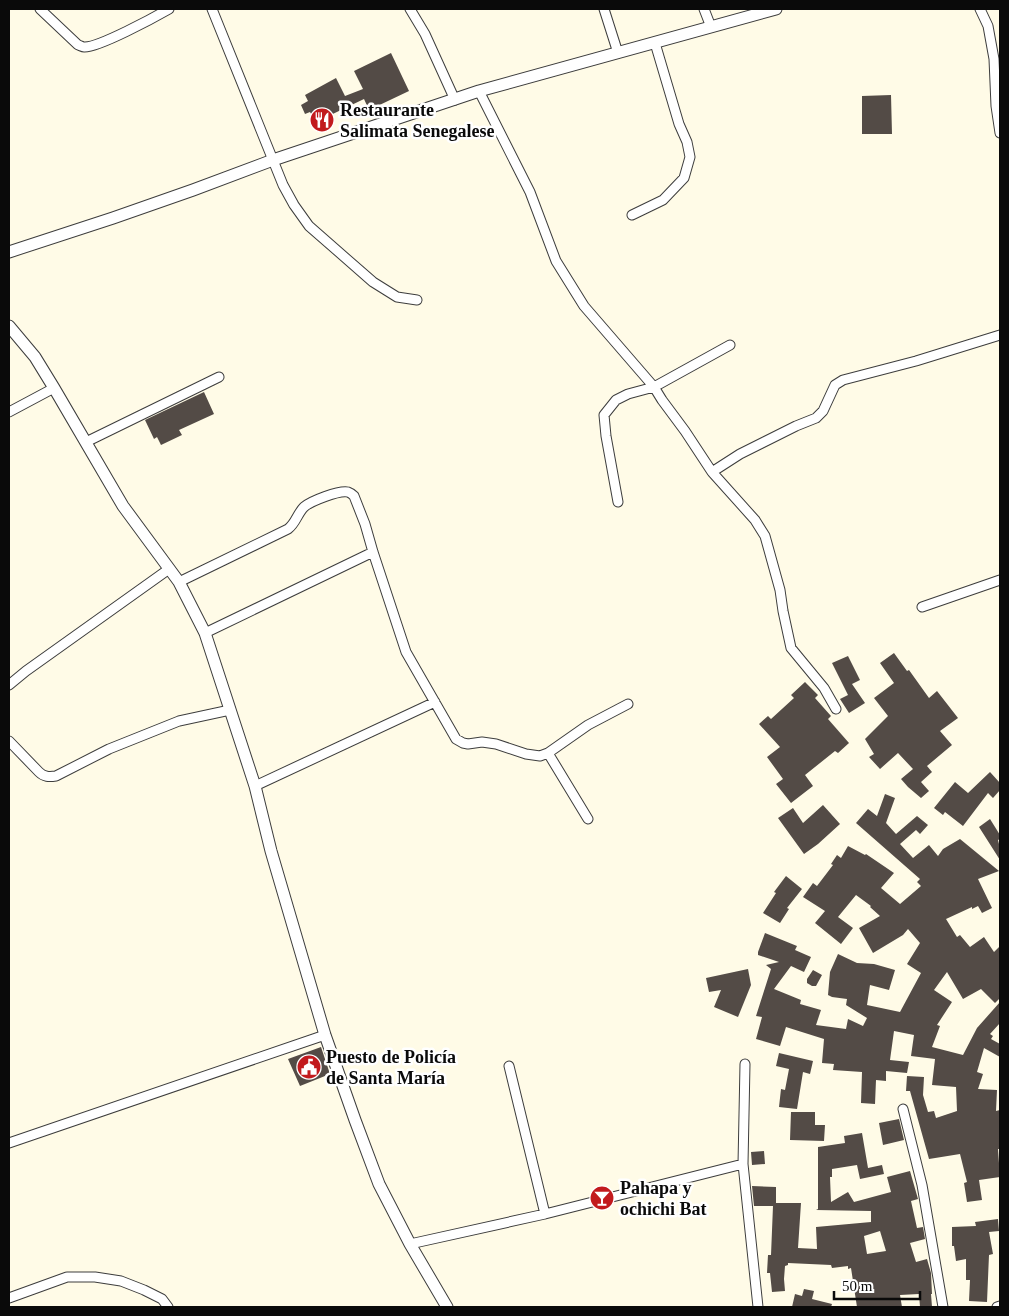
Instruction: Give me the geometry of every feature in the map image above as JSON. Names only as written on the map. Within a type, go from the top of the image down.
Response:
[{"type":"street","points":[[40,9],[77,44],[84,47],[92,46],[128,31],[169,9]]},
{"type":"street","points":[[212,9],[283,185],[294,206],[309,226],[373,282],[398,297],[417,300]]},
{"type":"street","points":[[410,9],[425,34],[455,100]]},
{"type":"street","points":[[604,9],[618,53]]},
{"type":"street","points":[[704,9],[711,27]]},
{"type":"street","points":[[9,252],[479,91],[776,9]]},
{"type":"street","points":[[980,9],[988,26],[994,59],[996,106],[1000,133]]},
{"type":"street","points":[[632,215],[663,200],[684,178],[690,157],[687,142],[679,124],[655,43]]},
{"type":"street","points":[[479,91],[530,192],[556,261],[584,306],[654,387],[712,472],[756,520],[765,536],[780,590],[791,648],[824,688],[836,709]]},
{"type":"street","points":[[9,326],[34,357],[54,388],[123,506],[179,582],[205,633],[255,786],[271,851],[325,1035],[355,1120],[379,1184],[410,1244],[447,1307]]},
{"type":"street","points":[[712,472],[740,454],[816,418],[823,411],[835,385],[842,380],[916,361],[1000,335]]},
{"type":"street","points":[[618,502],[604,415],[616,400],[628,394],[654,387],[730,345]]},
{"type":"street","points":[[86,442],[219,377]]},
{"type":"street","points":[[9,412],[54,388]]},
{"type":"street","points":[[179,582],[288,529],[295,523],[304,507],[327,496],[346,491],[354,496],[365,524],[406,652],[456,739],[468,744],[482,742],[496,744],[526,754],[540,756],[588,725],[628,704]]},
{"type":"street","points":[[205,633],[373,552]]},
{"type":"street","points":[[9,685],[169,569]]},
{"type":"street","points":[[922,607],[1000,580]]},
{"type":"street","points":[[255,786],[435,702]]},
{"type":"street","points":[[9,741],[39,772],[50,777],[56,776],[109,749],[180,721],[230,710]]},
{"type":"street","points":[[548,752],[588,819]]},
{"type":"street","points":[[9,1143],[325,1035]]},
{"type":"street","points":[[745,1064],[743,1164],[758,1307]]},
{"type":"street","points":[[509,1066],[545,1214]]},
{"type":"street","points":[[903,1109],[922,1185],[943,1307]]},
{"type":"street","points":[[410,1244],[545,1214],[743,1164]]},
{"type":"street","points":[[9,1298],[67,1276],[95,1277],[121,1281],[144,1290],[162,1299],[168,1307]]},
{"type":"building","points":[[391,53],[409,91],[369,110],[364,99],[316,122],[310,112],[305,114],[301,105],[308,101],[305,95],[336,78],[345,96],[363,89],[354,71]]},
{"type":"building","points":[[891,95],[892,134],[862,134],[862,96]]},
{"type":"building","points":[[204,392],[214,414],[179,430],[182,435],[161,445],[157,437],[154,439],[145,420]]},
{"type":"building","points":[[894,653],[929,698],[937,691],[958,718],[940,731],[952,745],[927,766],[932,772],[921,782],[929,791],[921,798],[901,779],[913,769],[898,753],[880,769],[869,757],[874,754],[865,739],[888,716],[874,698],[894,683],[880,663]]},
{"type":"building","points":[[848,656],[860,680],[852,684],[865,703],[849,713],[840,699],[848,695],[832,663]]},
{"type":"building","points":[[805,682],[818,695],[815,698],[831,716],[828,719],[849,743],[838,753],[835,751],[805,775],[813,786],[791,803],[776,784],[783,779],[767,757],[780,747],[759,724],[768,716],[771,719],[794,698],[791,695]]},
{"type":"building","points":[[990,772],[1000,783],[1000,790],[993,798],[988,793],[963,826],[945,812],[943,815],[934,808],[955,782],[968,793]]},
{"type":"building","points":[[885,794],[895,798],[886,823],[896,834],[917,816],[928,825],[920,834],[916,830],[900,844],[913,858],[929,845],[938,856],[943,849],[960,839],[999,871],[978,879],[992,908],[982,913],[978,906],[972,909],[972,907],[946,919],[957,937],[960,935],[970,947],[984,937],[994,952],[1000,946],[1000,998],[995,1003],[981,989],[963,999],[947,972],[934,990],[952,1002],[937,1025],[940,1026],[932,1047],[963,1055],[977,1028],[1000,1002],[1000,1023],[990,1034],[993,1036],[991,1039],[1000,1044],[1000,1057],[984,1048],[977,1072],[983,1074],[978,1089],[997,1090],[996,1111],[1000,1110],[1000,1149],[998,1149],[1000,1177],[979,1180],[982,1200],[967,1202],[964,1183],[967,1182],[960,1154],[929,1159],[910,1091],[906,1091],[907,1076],[924,1077],[923,1095],[928,1112],[934,1111],[936,1118],[957,1111],[956,1087],[932,1085],[935,1059],[911,1056],[914,1035],[894,1031],[890,1060],[909,1062],[907,1073],[886,1071],[886,1081],[876,1080],[875,1104],[861,1103],[862,1072],[833,1070],[834,1064],[822,1063],[824,1039],[786,1027],[780,1046],[756,1039],[762,1017],[756,1016],[771,969],[766,965],[779,962],[758,955],[765,933],[797,946],[795,950],[811,957],[804,972],[791,966],[774,989],[801,1000],[800,1004],[821,1010],[816,1025],[846,1029],[848,1019],[863,1026],[867,1018],[846,1005],[847,999],[828,995],[830,972],[838,954],[857,963],[874,964],[895,970],[889,990],[870,985],[867,1005],[900,1012],[921,973],[907,964],[920,943],[908,929],[903,935],[873,953],[859,928],[880,916],[871,906],[856,895],[838,917],[853,928],[841,944],[815,923],[825,911],[803,897],[813,883],[817,886],[833,865],[831,864],[837,855],[841,858],[848,846],[866,854],[894,873],[881,888],[900,904],[921,886],[917,882],[920,879],[856,823],[868,809],[877,816]]},
{"type":"building","points":[[823,805],[840,824],[804,854],[778,818],[793,808],[803,823]]},
{"type":"building","points":[[990,819],[1000,835],[998,840],[1000,860],[979,827]]},
{"type":"building","points":[[786,876],[802,889],[787,908],[789,909],[780,923],[763,913],[776,893],[774,892]]},
{"type":"building","points":[[748,969],[751,985],[738,1017],[714,1007],[721,990],[709,992],[706,978]]},
{"type":"building","points":[[813,970],[822,975],[816,986],[807,983],[807,979]]},
{"type":"building","name":"Puesto de Policía de Santa María","points":[[321,1047],[330,1074],[300,1086],[288,1059]]},
{"type":"building","points":[[779,1053],[813,1061],[810,1074],[803,1072],[797,1109],[779,1107],[781,1089],[785,1090],[789,1069],[776,1066]]},
{"type":"building","points":[[791,1112],[815,1112],[815,1125],[825,1125],[824,1141],[790,1140]]},
{"type":"building","points":[[899,1119],[904,1140],[883,1145],[879,1123]]},
{"type":"building","points":[[862,1133],[868,1168],[882,1165],[884,1174],[860,1179],[857,1165],[832,1169],[832,1177],[830,1177],[831,1202],[848,1192],[854,1202],[891,1192],[887,1177],[910,1171],[918,1199],[911,1201],[917,1228],[923,1227],[925,1239],[910,1243],[916,1262],[927,1259],[931,1273],[932,1307],[920,1307],[919,1294],[900,1295],[902,1307],[857,1307],[851,1268],[848,1269],[848,1266],[832,1268],[831,1265],[788,1263],[785,1266],[785,1291],[772,1292],[770,1273],[767,1273],[768,1255],[771,1255],[773,1206],[754,1206],[752,1186],[776,1187],[776,1203],[801,1203],[798,1248],[817,1249],[816,1227],[871,1222],[871,1211],[816,1210],[818,1209],[818,1147],[845,1143],[844,1136]],"holes":[[[880,1231],[886,1251],[867,1254],[864,1236]]]},
{"type":"building","points":[[764,1151],[765,1164],[752,1165],[751,1152]]},
{"type":"building","points":[[998,1219],[999,1231],[989,1232],[993,1254],[989,1255],[987,1302],[969,1301],[970,1280],[966,1280],[966,1259],[956,1261],[954,1246],[952,1246],[952,1227],[976,1226],[975,1222]]},
{"type":"building","points":[[804,1289],[814,1291],[812,1299],[832,1304],[831,1307],[792,1307],[795,1294],[802,1296]]},
{"type":"place","name":"Restaurante Salimata Senegalese","points":[[322,120]]},
{"type":"place","name":"Puesto de Policía de Santa María","points":[[309,1067]]},
{"type":"place","name":"Pahapa y ochichi Bat","points":[[602,1198]]}]
